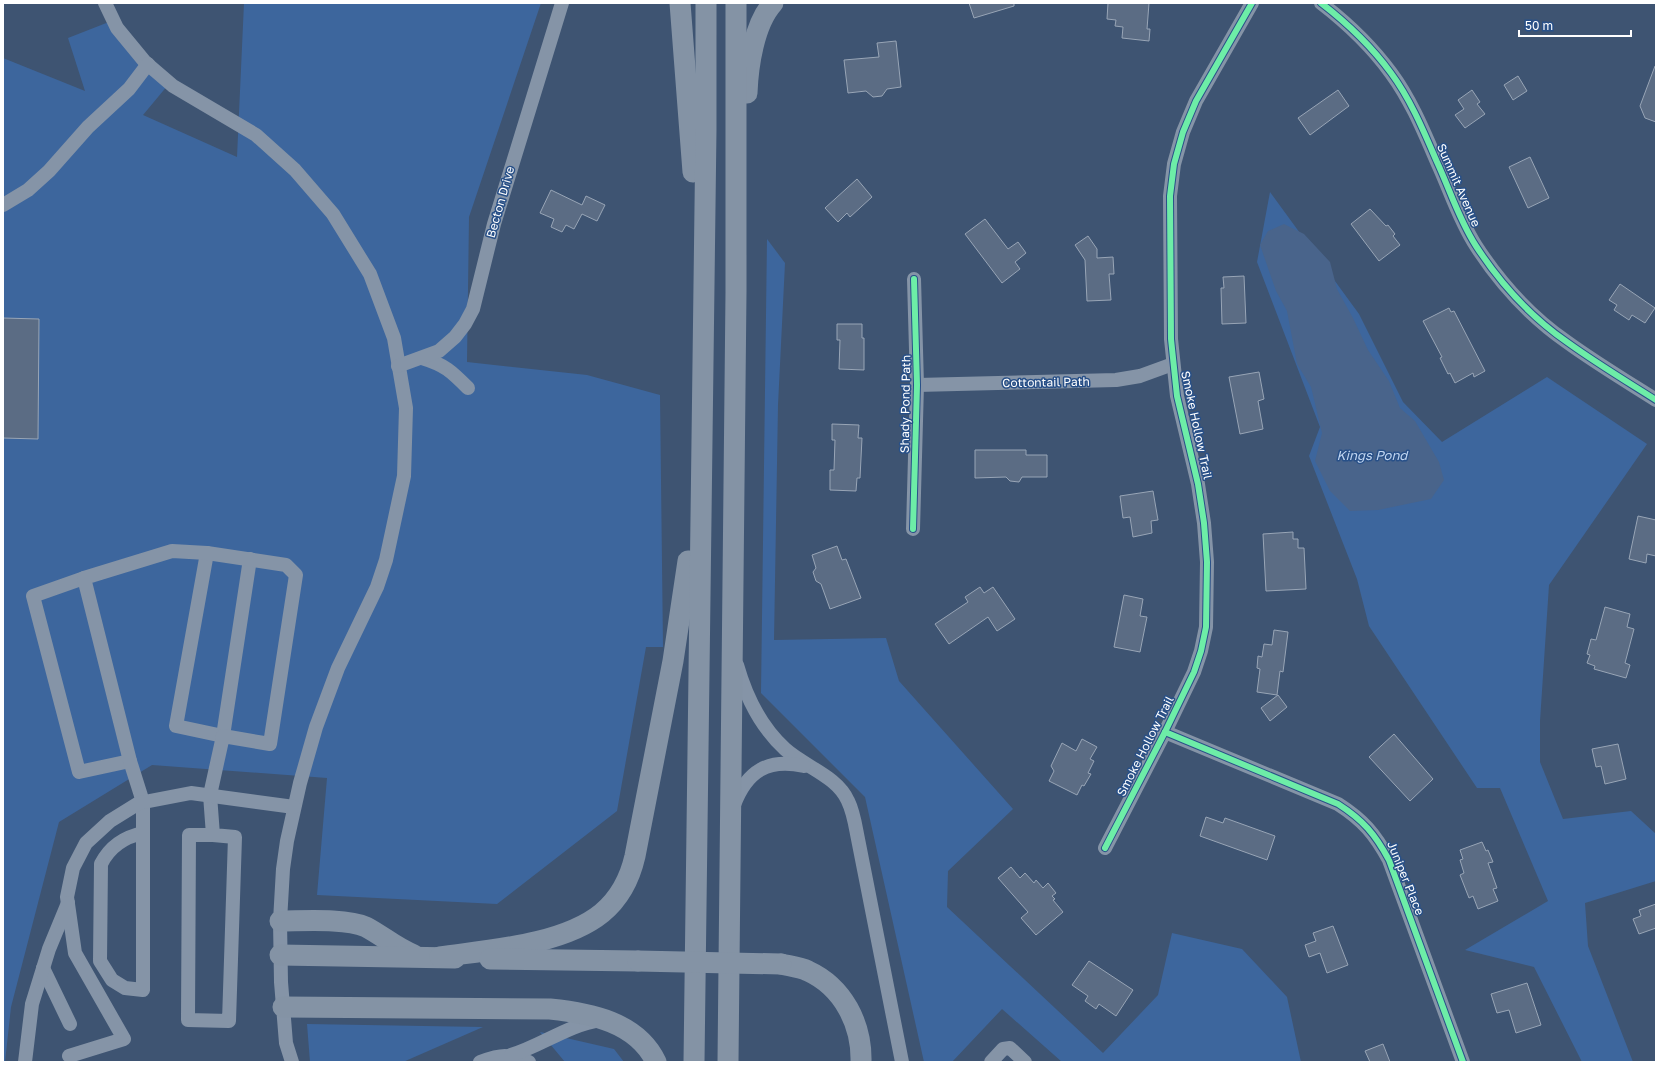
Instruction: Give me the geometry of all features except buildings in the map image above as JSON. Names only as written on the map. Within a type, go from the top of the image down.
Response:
[{"type":"highway","points":[[680,3],[689,104],[703,336]]},
{"type":"highway","points":[[694,1062],[706,3]]},
{"type":"highway","points":[[728,1062],[736,292],[736,3]]},
{"type":"highway","points":[[736,292],[748,77],[753,47],[760,25],[773,3]]},
{"type":"highway","points":[[440,957],[527,943],[566,932],[601,914],[618,896],[624,886],[629,876],[635,856],[673,661],[686,579],[701,461]]},
{"type":"highway","points":[[280,921],[340,922],[364,926],[394,946],[418,957]]},
{"type":"highway","points":[[280,955],[780,964],[807,970],[821,978],[843,1000],[851,1014],[857,1030],[861,1047],[861,1062]]},
{"type":"highway","points":[[283,1008],[550,1009],[592,1015],[610,1021],[627,1030],[641,1041],[652,1054],[656,1062]]},
{"type":"street","points":[[105,3],[117,28],[148,64],[173,86],[256,135],[295,170],[333,214],[370,274],[394,338],[406,408],[404,476],[386,560],[377,587],[338,668],[327,696],[306,762],[294,807],[284,869],[280,921],[280,955],[287,1062]]},
{"type":"street","name":"Becton Drive","points":[[398,366],[439,351],[455,337],[465,324],[473,309],[480,276],[496,217],[562,3]]},
{"type":"street","name":"Smoke Hollow Trail","points":[[1105,848],[1194,672],[1201,652],[1206,628],[1208,602],[1207,562],[1203,515],[1198,484],[1178,396],[1170,339],[1170,196],[1174,164],[1183,132],[1196,101],[1252,3]]},
{"type":"street","name":"Summit Avenue","points":[[1321,3],[1367,44],[1392,74],[1411,106],[1438,164],[1458,213],[1476,246],[1497,276],[1521,303],[1543,324],[1567,342],[1656,400]]},
{"type":"street","points":[[3,205],[28,190],[49,171],[88,127],[129,89],[148,64]]},
{"type":"street","name":"Shady Pond Path","points":[[913,529],[917,385],[914,279]]},
{"type":"street","points":[[422,358],[436,362],[448,368],[468,388]]},
{"type":"street","name":"Cottontail Path","points":[[917,385],[1116,380],[1140,376],[1173,364]]},
{"type":"street","points":[[130,761],[79,772],[33,596],[84,578],[172,551],[207,553],[286,565],[296,575],[270,744],[176,726],[207,553]]},
{"type":"street","points":[[213,835],[210,795],[223,736],[250,559]]},
{"type":"street","points":[[84,578],[130,761],[144,802],[144,833],[143,990],[125,988],[112,980],[100,962],[101,864],[106,854],[118,843],[130,836],[144,833]]},
{"type":"street","points":[[732,649],[751,705],[761,721],[784,748],[809,767],[825,775],[838,786],[848,800],[852,811],[902,1062]]},
{"type":"street","name":"Juniper Place","points":[[1165,732],[1338,804],[1353,813],[1367,826],[1379,841],[1389,860],[1463,1062]]},
{"type":"street","points":[[730,813],[741,788],[748,778],[757,771],[768,765],[780,763],[809,767]]},
{"type":"street","points":[[69,1056],[124,1039],[75,953],[67,897],[73,868],[86,843],[110,821],[139,803],[191,793],[294,807]]},
{"type":"street","points":[[188,835],[213,835],[235,837],[229,1021],[188,1020],[188,835]]},
{"type":"street","points":[[25,1062],[32,1004],[49,949],[68,903]]},
{"type":"street","points":[[43,968],[70,1024]]},
{"type":"street","points":[[511,1058],[579,1025],[600,1020],[610,1021]]},
{"type":"street","points":[[286,1043],[292,1062]]},
{"type":"street","points":[[991,1062],[1003,1049],[1010,1048],[1025,1062]]},
{"type":"street","points":[[480,1062],[491,1058],[511,1058],[529,1062]]},
{"type":"shaded area","points":[[244,3],[541,3],[469,217],[467,362],[587,375],[660,395],[663,647],[646,647],[617,811],[497,904],[317,895],[327,778],[152,765],[59,822],[11,1007],[5,1062],[3,1062],[3,58],[85,91],[68,38],[114,20],[168,85],[143,115],[237,157]]},
{"type":"shaded area","points":[[1270,192],[1359,314],[1403,402],[1442,442],[1547,377],[1647,444],[1549,585],[1540,721],[1540,762],[1563,819],[1631,811],[1656,834],[1656,881],[1585,903],[1588,946],[1633,1062],[1582,1062],[1534,967],[1465,950],[1548,901],[1500,788],[1477,788],[1369,626],[1357,579],[1309,456],[1320,427],[1257,262]]},
{"type":"shaded area","points":[[767,239],[785,263],[778,405],[774,640],[886,638],[899,681],[1013,809],[948,871],[947,907],[1103,1053],[1158,995],[1172,933],[1242,949],[1287,997],[1301,1062],[1062,1062],[1002,1009],[952,1062],[924,1062],[865,797],[761,693]]},
{"type":"shaded area","points":[[307,1024],[483,1027],[403,1062],[310,1062]]},
{"type":"shaded area","points":[[540,1032],[614,1049],[624,1062],[565,1062]]},
{"type":"water","name":"Kings Pond","points":[[1284,224],[1304,234],[1330,262],[1337,289],[1368,350],[1389,381],[1400,408],[1415,421],[1439,462],[1444,480],[1431,499],[1378,510],[1350,511],[1330,491],[1315,461],[1322,433],[1311,387],[1297,364],[1287,311],[1276,291],[1260,245],[1268,231]]},
{"type":"cycle path","points":[[1105,848],[1194,672],[1201,651],[1206,627],[1207,562],[1204,523],[1198,484],[1177,396],[1171,339],[1170,196],[1174,164],[1183,132],[1196,101],[1252,3]]},
{"type":"cycle path","points":[[1321,3],[1350,27],[1384,63],[1398,83],[1422,128],[1470,236],[1495,273],[1541,322],[1589,357],[1656,400]]},
{"type":"cycle path","points":[[913,529],[917,385],[914,279]]},
{"type":"cycle path","points":[[1165,732],[1338,804],[1355,816],[1368,828],[1389,860],[1463,1062]]}]
